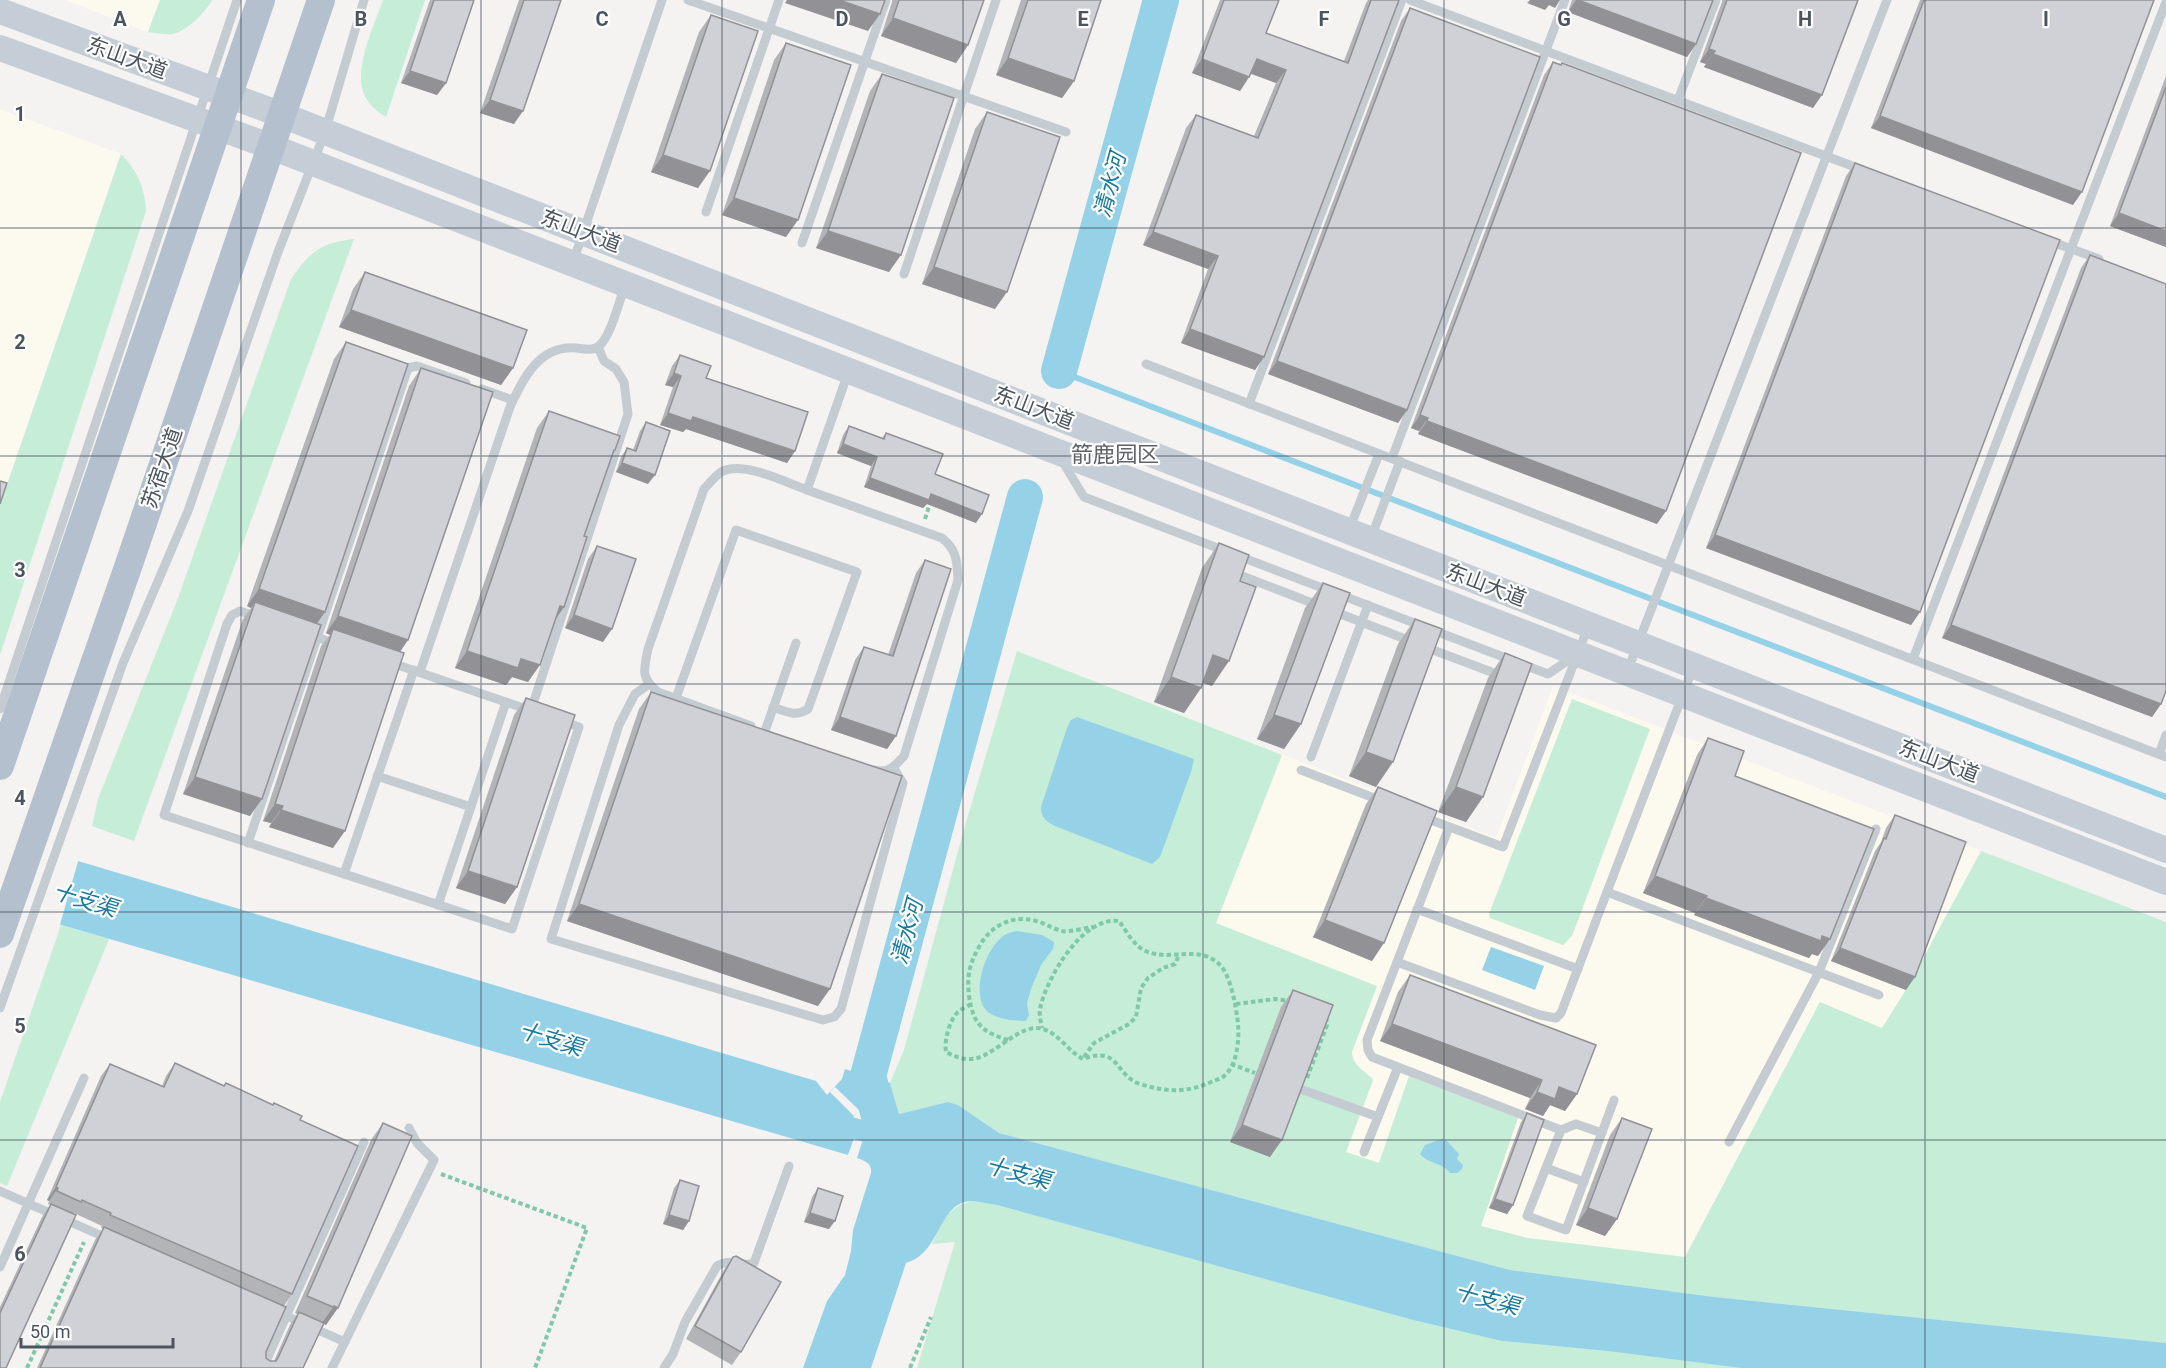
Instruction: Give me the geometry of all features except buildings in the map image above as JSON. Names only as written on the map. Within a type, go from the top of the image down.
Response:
[{"type":"main road","points":[[0,766],[207,123],[218,92],[261,0]]},
{"type":"main road","name":"苏宿大道","points":[[11,928],[48,834],[321,0]]},
{"type":"main road","name":"东山大道","points":[[0,11],[282,115],[2166,850]]},
{"type":"main road","name":"东山大道","points":[[0,48],[313,162],[2166,882]]},
{"type":"lane","points":[[218,92],[237,0]]},
{"type":"lane","points":[[48,834],[188,511],[278,252],[325,132],[364,0]]},
{"type":"lane","points":[[572,263],[662,0]]},
{"type":"lane","points":[[688,0],[1066,132]]},
{"type":"lane","points":[[706,212],[778,0]]},
{"type":"lane","points":[[802,243],[886,0]]},
{"type":"lane","points":[[904,274],[996,0]]},
{"type":"lane","points":[[1249,404],[1402,0]]},
{"type":"lane","points":[[1410,0],[1871,173]]},
{"type":"lane","points":[[1359,535],[1383,506],[1390,488],[1396,460],[1565,0]]},
{"type":"lane","points":[[1678,100],[1716,0]]},
{"type":"lane","points":[[1626,672],[1887,0]]},
{"type":"lane","points":[[1913,659],[2166,2]]},
{"type":"lane","points":[[0,709],[207,123]]},
{"type":"lane","points":[[2037,236],[2113,264]]},
{"type":"lane","points":[[344,874],[513,400],[528,372],[544,355],[559,349],[588,350],[598,347],[606,338],[625,284]]},
{"type":"lane","points":[[531,711],[628,414],[624,382],[616,369],[604,361],[598,347]]},
{"type":"lane","points":[[1146,364],[2162,755],[2166,735]]},
{"type":"lane","points":[[248,843],[408,368],[417,366],[513,400]]},
{"type":"lane","points":[[807,490],[849,371]]},
{"type":"lane","points":[[1055,451],[1084,496],[1548,674],[1578,654]]},
{"type":"lane","points":[[1359,535],[1361,498],[1379,454]]},
{"type":"lane","points":[[775,735],[658,692],[648,684],[644,672],[648,649],[704,489],[720,473],[730,469],[749,469],[942,538],[951,546],[957,557],[958,579],[904,756],[894,768],[882,772],[868,769]]},
{"type":"lane","points":[[676,698],[736,530],[857,572],[808,709],[793,714],[773,708]]},
{"type":"lane","points":[[1224,569],[1507,678]]},
{"type":"lane","points":[[1311,757],[1368,605]]},
{"type":"lane","points":[[240,611],[531,711],[579,727],[512,929],[164,815],[227,624],[232,615],[240,611]]},
{"type":"lane","points":[[1418,815],[1503,847],[1589,625]]},
{"type":"lane","points":[[765,731],[796,643]]},
{"type":"lane","points":[[1397,962],[1540,1015],[1556,1018],[1561,1013],[1694,666]]},
{"type":"lane","points":[[648,684],[634,694],[618,724],[551,939],[823,1020],[834,1017],[841,1009],[903,783],[894,768]]},
{"type":"lane","points":[[438,905],[506,702]]},
{"type":"lane","points":[[1301,770],[1387,803]]},
{"type":"lane","points":[[378,776],[471,807]]},
{"type":"lane","points":[[1449,827],[1367,1040],[1368,1050],[1372,1057],[1561,1130],[1576,1124],[1602,1133]]},
{"type":"lane","points":[[1729,1142],[1820,972],[1876,829]]},
{"type":"lane","points":[[1607,892],[1879,995]]},
{"type":"lane","points":[[1417,909],[1578,969]]},
{"type":"lane","points":[[0,1008],[11,928]]},
{"type":"lane","points":[[1364,1152],[1398,1067]]},
{"type":"lane","points":[[0,1267],[84,1078]]},
{"type":"lane","points":[[1303,1090],[1378,1118]]},
{"type":"lane","points":[[1561,1130],[1527,1216],[1566,1230],[1614,1100]]},
{"type":"lane","points":[[332,1368],[434,1160],[417,1143],[409,1128]]},
{"type":"lane","points":[[263,1368],[364,1142]]},
{"type":"lane","points":[[664,1368],[717,1266],[725,1261],[748,1265],[754,1263],[789,1166]]},
{"type":"lane","points":[[1546,1168],[1584,1182]]},
{"type":"lane","points":[[0,1191],[118,1242]]},
{"type":"lane","points":[[267,1308],[345,1342]]},
{"type":"path","points":[[921,531],[933,495]]},
{"type":"path","points":[[1009,1040],[981,1028],[970,1004],[969,968],[984,939],[1001,923],[1022,919],[1035,920],[1063,931],[1095,927]]},
{"type":"path","points":[[970,1004],[957,1013],[945,1045],[946,1052],[968,1059],[979,1058],[1030,1028],[1042,1028],[1053,1034],[1074,1054],[1083,1059],[1091,1056],[1113,1059],[1128,1077],[1137,1083],[1166,1090],[1192,1090],[1223,1077],[1238,1047],[1236,1004],[1221,965],[1207,955],[1194,953],[1163,956],[1149,953],[1137,945],[1119,921],[1110,920],[1080,938],[1063,959],[1047,986],[1039,1012],[1042,1028]]},
{"type":"path","points":[[1083,1059],[1094,1043],[1129,1024],[1136,1017],[1141,988],[1148,978],[1163,968],[1175,964],[1179,955]]},
{"type":"path","points":[[1236,1004],[1275,999],[1297,1002]]},
{"type":"path","points":[[1303,1090],[1327,1025],[1326,1014]]},
{"type":"path","points":[[1231,1065],[1255,1073]]},
{"type":"path","points":[[429,1170],[587,1228],[535,1368]]},
{"type":"path","points":[[910,1368],[931,1317]]},
{"type":"shaded area","points":[[65,0],[160,0],[148,32]]},
{"type":"shaded area","points":[[0,109],[121,154],[0,505]]},
{"type":"shaded area","points":[[1017,651],[1496,838],[1553,686],[1981,851],[1906,990],[1882,1029],[1820,1002],[1685,1257],[1528,1238],[1376,1200]]},
{"type":"green space","points":[[160,0],[212,0],[201,15],[179,32],[167,34],[148,32]]},
{"type":"green space","points":[[383,0],[425,0],[386,117],[366,98],[361,76],[366,49]]},
{"type":"green space","points":[[121,154],[132,166],[139,180],[146,211],[0,655],[0,505]]},
{"type":"green space","points":[[354,239],[134,841],[92,826],[98,799],[178,598],[291,279],[317,250],[332,243]]},
{"type":"green space","points":[[1017,651],[1282,755],[1216,923],[1377,986],[1352,1052],[1356,1064],[1373,1079],[1346,1152],[1379,1163],[1409,1076],[1518,1118],[1481,1226],[1528,1238],[1685,1257],[1820,1002],[1882,1028],[1906,990],[1981,851],[2166,922],[2166,1343],[1714,1297],[1510,1270],[999,1133],[958,1105],[948,1102],[899,1114],[890,1083],[904,1050],[964,829]]},
{"type":"green space","points":[[1572,699],[1650,729],[1572,936],[1563,945],[1490,918],[1489,914]]},
{"type":"green space","points":[[61,925],[109,939],[7,1186],[0,1183],[0,1102]]},
{"type":"green space","points":[[973,1201],[997,1205],[1413,1320],[1502,1341],[1607,1351],[1741,1368],[917,1368],[955,1242],[932,1244],[947,1216],[957,1207]]},
{"type":"water","points":[[1077,717],[1194,759],[1160,857],[1152,864],[1055,826],[1043,817],[1041,807],[1067,728],[1071,720]]},
{"type":"water","points":[[0,836],[816,1081],[827,1095],[842,1079],[845,1069],[890,1083],[899,1114],[948,1102],[958,1105],[999,1133],[1510,1270],[1714,1297],[2166,1343],[2166,1368],[1741,1368],[1607,1351],[1502,1341],[1413,1320],[997,1205],[973,1201],[961,1203],[953,1209],[927,1249],[906,1263],[871,1368],[803,1368],[827,1301],[845,1275],[853,1230],[871,1173],[869,1165],[857,1158],[867,1127],[875,1129],[867,1104],[850,1120],[859,1124],[848,1155],[0,907]]},
{"type":"water","points":[[1017,931],[1042,935],[1054,942],[1053,949],[1041,965],[1031,989],[1027,1003],[1029,1015],[1026,1021],[1009,1020],[991,1014],[983,1006],[980,989],[980,980],[990,952],[1004,936]]},
{"type":"water","points":[[1491,947],[1544,966],[1535,990],[1482,970]]},
{"type":"water","points":[[1444,1138],[1459,1154],[1457,1159],[1463,1165],[1457,1173],[1450,1173],[1420,1154],[1425,1145]]},
{"type":"pier","points":[[0,833],[79,858],[59,928],[0,910]]},
{"type":"pier","points":[[835,1087],[860,1111],[854,1116],[830,1092]]},
{"type":"waterway","name":"清水河","points":[[1059,371],[1161,0]]},
{"type":"waterway","points":[[1059,371],[2166,797]]},
{"type":"waterway","name":"清水河","points":[[881,1123],[868,1076],[1025,497]]},
{"type":"waterway","name":"十支渠","points":[[829,1121],[891,1139]]},
{"type":"district","name":"箭鹿园区","points":[[1115,454]]}]
